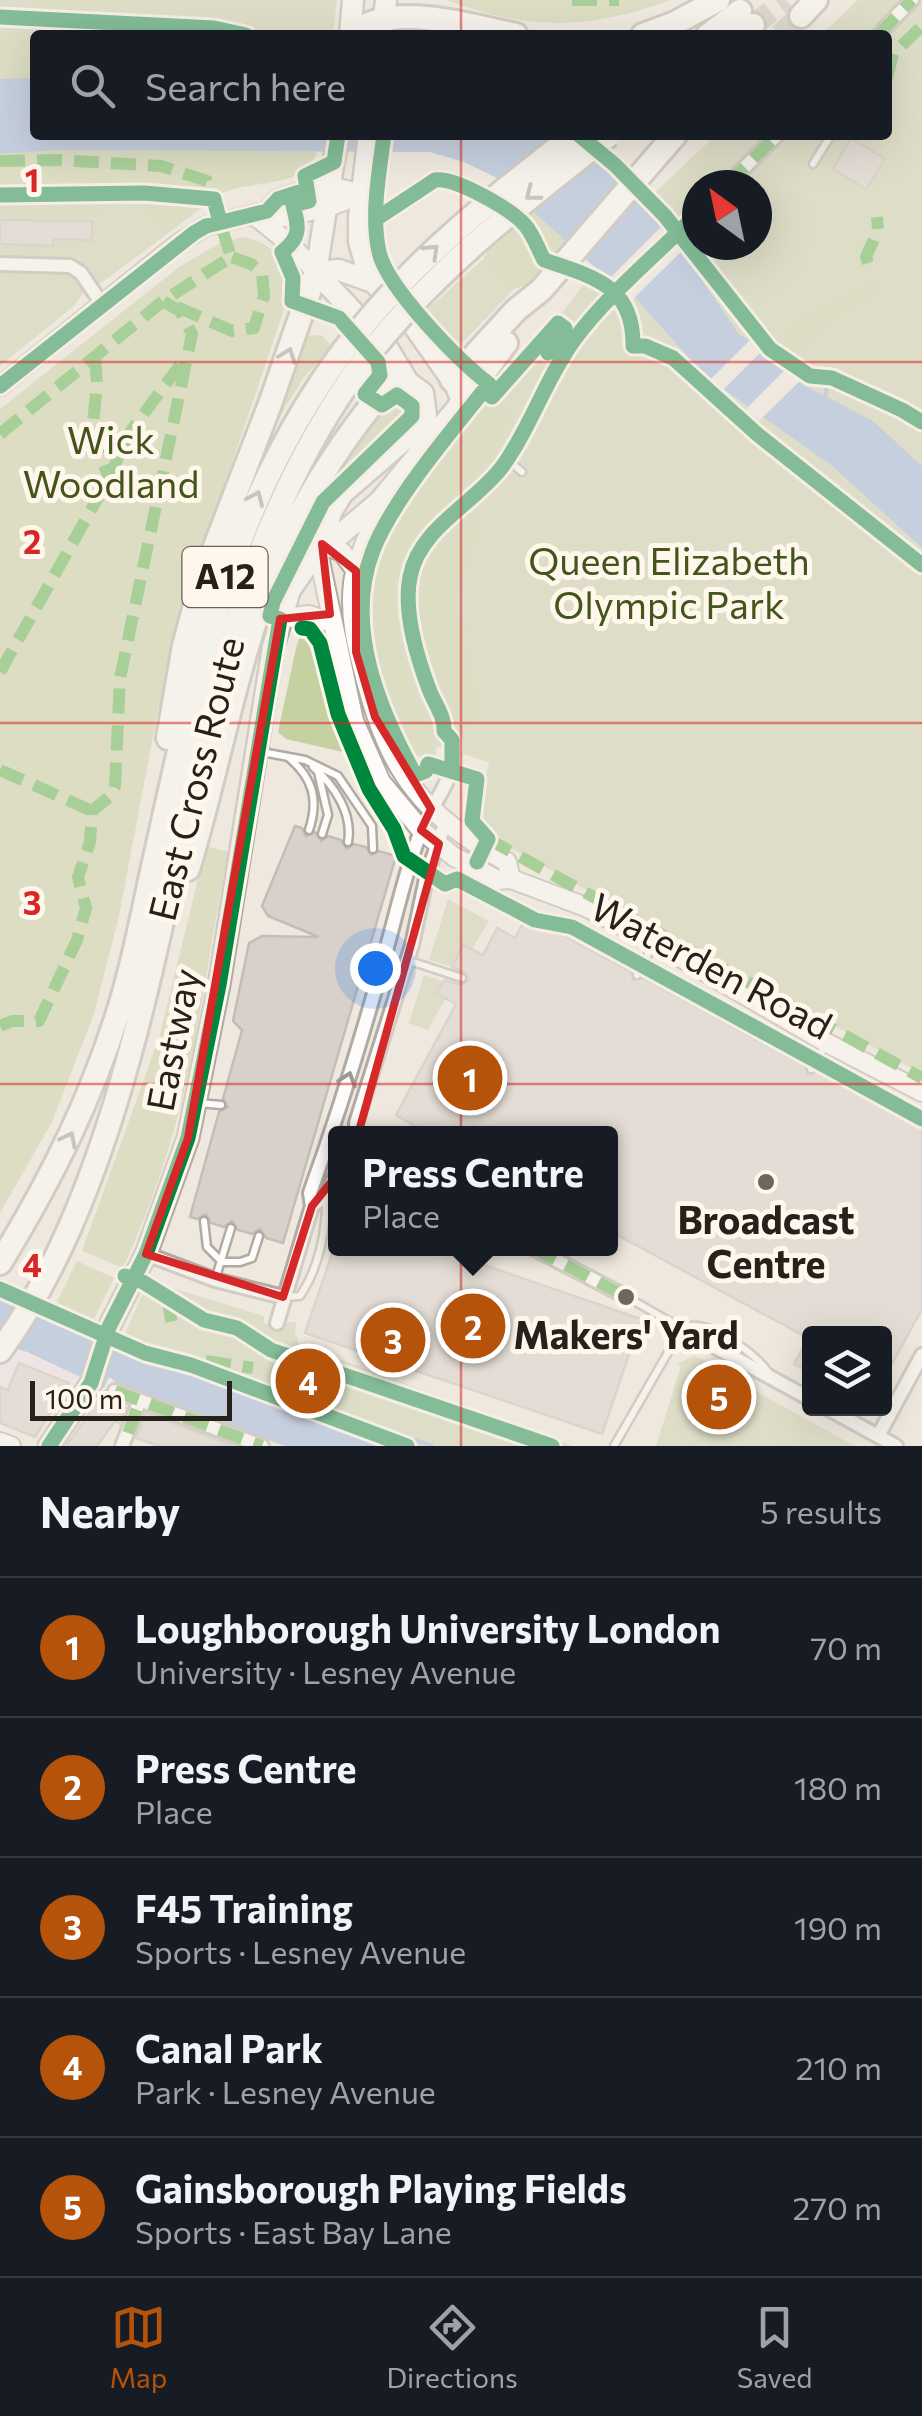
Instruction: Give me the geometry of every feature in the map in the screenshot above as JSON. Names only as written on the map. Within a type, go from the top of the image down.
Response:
[{"type":"highway","points":[[426,0],[452,18]]},
{"type":"highway","points":[[657,30],[718,0]]},
{"type":"highway","points":[[355,30],[386,6],[497,30]]},
{"type":"highway","name":"East Cross Route","points":[[0,1351],[61,1246],[111,1118],[156,952],[205,727],[249,579],[288,482],[324,419],[377,308],[439,244],[568,140]]},
{"type":"highway","name":"East Cross Route","points":[[0,1264],[81,1116],[109,1041],[139,932],[207,634],[246,522],[292,426],[353,356],[464,251],[603,140]]},
{"type":"highway","points":[[457,391],[525,318],[541,290],[670,140]]},
{"type":"highway","name":"A12","points":[[162,826],[167,742],[194,606],[216,537],[270,404],[316,272]]},
{"type":"highway","name":"A12","points":[[156,952],[182,886],[270,578],[310,495],[338,449],[400,371]]},
{"type":"main road","points":[[351,30],[353,0]]},
{"type":"main road","points":[[316,272],[337,140]]},
{"type":"main road","points":[[368,140],[361,203],[361,253],[373,282],[410,319],[457,391]]},
{"type":"main road","points":[[316,272],[339,270],[373,282]]},
{"type":"main road","points":[[316,272],[388,349],[408,382],[420,390],[457,391]]},
{"type":"main road","points":[[400,371],[411,336],[410,319]]},
{"type":"main road","name":"Eastway","points":[[49,1446],[90,1383],[108,1328],[146,1254],[188,1138],[219,985],[280,619],[294,582],[320,548],[331,512],[343,494],[417,429],[426,416],[425,396],[420,390]]},
{"type":"main road","name":"Eastway","points":[[320,548],[379,502],[457,391]]},
{"type":"street","points":[[883,30],[912,0]]},
{"type":"street","points":[[741,170],[772,140]]},
{"type":"street","points":[[0,386],[206,226],[260,213],[284,217],[329,196],[361,203]]},
{"type":"street","points":[[260,213],[316,272]]},
{"type":"street","points":[[333,1126],[421,830],[450,782],[454,760],[452,739],[444,731],[445,721],[425,678],[416,642],[408,595],[411,572],[425,544],[507,459],[560,360],[604,306],[682,229]]},
{"type":"street","points":[[0,264],[70,266],[81,273],[102,304]]},
{"type":"street","name":"Waterden Road","points":[[379,502],[356,571],[351,610],[356,652],[376,717],[398,766],[431,809],[445,824],[507,862],[511,878]]},
{"type":"street","points":[[320,548],[342,552],[356,571]]},
{"type":"street","name":"Waterden Road","points":[[320,548],[354,721],[388,792],[421,830],[498,880],[511,878],[586,907],[654,942],[827,1043],[922,1092]]},
{"type":"street","points":[[280,619],[309,616],[332,623]]},
{"type":"street","points":[[358,1126],[445,824]]},
{"type":"street","points":[[277,1323],[312,1206],[310,1193],[328,1141]]},
{"type":"street","points":[[312,1206],[328,1190]]},
{"type":"street","points":[[146,1254],[215,1280],[283,1297]]},
{"type":"street","points":[[548,1256],[620,1293]]},
{"type":"street","points":[[684,1330],[802,1395]]},
{"type":"street","points":[[878,1436],[922,1355]]},
{"type":"street","points":[[115,1391],[262,1446]]},
{"type":"street","points":[[125,1439],[140,1400]]},
{"type":"street","points":[[842,1416],[896,1446]]},
{"type":"street","points":[[0,1442],[11,1446]]},
{"type":"lane","points":[[812,164],[828,140]]},
{"type":"lane","points":[[361,203],[388,210]]},
{"type":"lane","points":[[507,459],[522,472]]},
{"type":"lane","points":[[256,751],[305,760],[338,776],[372,826],[373,850]]},
{"type":"lane","points":[[288,757],[310,780],[314,796],[309,830]]},
{"type":"lane","points":[[305,760],[328,780],[348,818],[348,842]]},
{"type":"lane","points":[[318,771],[328,815],[322,834]]},
{"type":"lane","points":[[637,975],[654,942]]},
{"type":"lane","points":[[407,960],[462,978]]},
{"type":"lane","points":[[811,1069],[827,1043]]},
{"type":"lane","points":[[193,1104],[222,1105]]},
{"type":"lane","points":[[322,1160],[328,1165]]},
{"type":"lane","points":[[283,1297],[300,1296],[309,1283],[327,1222],[326,1194]]},
{"type":"lane","points":[[204,1221],[207,1247],[222,1262],[252,1258],[258,1236]]},
{"type":"lane","points":[[215,1280],[231,1228]]},
{"type":"lane","points":[[615,1443],[684,1330],[620,1293]]},
{"type":"highlighted area","points":[[322,544],[356,571],[356,652],[375,717],[431,809],[421,830],[439,844],[352,1156],[312,1206],[283,1297],[146,1254],[188,1138],[280,619],[330,614]]},
{"type":"shaded area","points":[[0,1344],[79,1376],[69,1383],[35,1437],[0,1423]]},
{"type":"green space","points":[[0,0],[337,0],[334,30],[30,30],[30,140],[319,140],[316,156],[304,172],[225,191],[101,283],[96,282],[74,306],[0,366]]},
{"type":"green space","points":[[447,0],[670,0],[613,17],[558,23],[504,17]]},
{"type":"green space","name":"Queen Elizabeth Olympic Park","points":[[858,0],[922,0],[922,1074],[500,842],[477,818],[489,762],[438,746],[428,760],[412,751],[398,717],[400,654],[390,573],[401,510],[518,371],[649,198],[711,140],[892,140],[892,30],[826,30]]},
{"type":"green space","points":[[0,26],[76,30],[30,30],[30,78],[0,79]]},
{"type":"green space","points":[[58,150],[317,150],[303,171],[280,181],[219,194],[167,232],[148,207],[95,200],[97,213],[0,211],[0,154]]},
{"type":"green space","points":[[533,211],[567,242],[533,283],[514,289],[483,259],[491,246]]},
{"type":"green space","name":"Wick Woodland","points":[[242,237],[263,244],[277,255],[290,292],[182,610],[158,710],[119,916],[94,1014],[52,1122],[0,1213],[0,409],[179,267],[218,244]]},
{"type":"green space","points":[[483,259],[514,289],[453,352],[424,313]]},
{"type":"green space","points":[[876,285],[880,288],[823,323],[790,357],[775,345],[822,309]]},
{"type":"green space","points":[[321,335],[332,346],[304,377],[269,434],[306,336]]},
{"type":"green space","points":[[396,402],[408,417],[343,473],[323,496],[337,463],[377,410],[381,413]]},
{"type":"green space","points":[[482,402],[509,418],[495,445],[499,449],[418,532],[400,560],[396,579],[401,645],[417,703],[435,747],[432,759],[414,755],[381,684],[369,633],[370,581],[376,555],[396,515]]},
{"type":"green space","points":[[475,514],[476,531],[458,579],[453,612],[465,627],[473,694],[473,718],[464,725],[432,666],[424,644],[417,599],[430,558]]},
{"type":"green space","points":[[306,635],[343,752],[286,739],[278,732],[296,648],[299,639]]},
{"type":"green space","points":[[206,846],[229,852],[193,1051],[168,1152],[123,1268],[82,1251],[160,1035]]},
{"type":"green space","points":[[448,899],[489,921],[472,949],[463,945],[452,967],[429,960]]},
{"type":"green space","points":[[424,975],[442,981],[436,993],[446,998],[428,1030],[409,1023]]},
{"type":"green space","points":[[77,1261],[114,1278],[89,1329],[52,1312]]},
{"type":"green space","points":[[150,1278],[264,1316],[264,1324],[296,1322],[299,1344],[573,1446],[399,1446],[119,1347]]},
{"type":"green space","points":[[694,1356],[709,1362],[706,1369],[715,1369],[855,1446],[656,1446],[681,1366],[677,1364]]},
{"type":"water","points":[[30,78],[30,140],[572,140],[665,226],[682,251],[682,260],[688,260],[739,334],[774,356],[802,384],[873,421],[922,466],[922,548],[831,465],[705,376],[630,292],[591,264],[495,177],[464,162],[430,152],[58,150],[0,154],[0,79]]},
{"type":"water","points":[[0,1296],[142,1356],[399,1446],[285,1446],[123,1388],[109,1377],[104,1388],[27,1352],[0,1344]]},
{"type":"pier","points":[[667,221],[682,242],[682,251],[631,301],[607,281]]},
{"type":"pier","points":[[753,337],[767,346],[720,393],[707,383]]},
{"type":"pier","points":[[790,365],[803,378],[759,421],[745,410]]},
{"type":"building","points":[[850,140],[885,159],[866,189],[833,169]]},
{"type":"building","points":[[0,220],[92,221],[92,240],[54,239],[53,246],[0,244]]},
{"type":"building","points":[[295,826],[302,828],[306,836],[315,832],[321,841],[328,836],[341,840],[347,849],[354,844],[366,847],[371,855],[379,851],[396,856],[283,1243],[266,1238],[260,1229],[252,1234],[238,1230],[232,1221],[224,1227],[211,1223],[206,1214],[197,1219],[190,1217],[219,1112],[228,1107],[223,1099],[242,1030],[233,1021],[249,943],[262,936],[319,937],[268,916],[262,906]]},
{"type":"building","name":"Broadcast Centre","points":[[527,916],[631,972],[633,980],[643,978],[805,1066],[808,1075],[817,1072],[922,1129],[922,1309],[892,1363],[892,1326],[802,1326],[802,1335],[618,1235],[618,1126],[415,1126],[396,1115],[456,1004],[436,993],[445,980],[461,985],[468,981],[466,973],[452,967],[463,945],[483,955],[497,928],[515,938]]},
{"type":"building","points":[[331,1256],[458,1256],[641,1319],[602,1434],[305,1333]]},
{"type":"building","name":"Broadcast Centre","points":[[802,1349],[802,1368],[794,1364]]},
{"type":"building","points":[[19,1363],[69,1383],[35,1437],[0,1423],[0,1387],[8,1390]]},
{"type":"building","points":[[105,1391],[108,1398],[126,1407],[120,1424],[115,1421],[97,1446],[66,1446]]},
{"type":"building","points":[[146,1413],[233,1446],[159,1446],[136,1438]]},
{"type":"waterway","points":[[825,398],[827,383]]},
{"type":"waterway","points":[[248,1382],[432,1446]]},
{"type":"tunnel","points":[[753,25],[786,0]]},
{"type":"tunnel","points":[[786,30],[801,16]]},
{"type":"marked path","points":[[572,0],[619,0]]},
{"type":"marked path","points":[[883,30],[912,0]]},
{"type":"marked path","points":[[892,58],[922,26]]},
{"type":"marked path","points":[[742,170],[772,140]]},
{"type":"marked path","points":[[0,161],[161,166],[207,181],[214,199]]},
{"type":"marked path","points":[[868,263],[866,257],[878,230],[877,217]]},
{"type":"marked path","points":[[0,434],[163,301],[231,257],[220,222]]},
{"type":"marked path","points":[[177,307],[232,331],[254,328],[264,296],[262,273],[231,257]]},
{"type":"marked path","points":[[0,1026],[12,1021],[39,1021],[77,940],[86,908],[78,877],[90,842],[92,811],[115,787],[120,678],[192,334],[180,311],[163,301]]},
{"type":"marked path","points":[[95,357],[97,384],[92,433],[109,478]]},
{"type":"marked path","points":[[0,672],[109,478],[128,435],[180,365]]},
{"type":"marked path","points":[[0,770],[92,811]]},
{"type":"marked path","points":[[488,839],[922,1078]]},
{"type":"marked path","points":[[548,1256],[619,1293]]},
{"type":"marked path","points":[[167,1297],[173,1330]]},
{"type":"marked path","points":[[206,1361],[253,1368]]},
{"type":"marked path","points":[[115,1391],[262,1446]]},
{"type":"marked path","points":[[128,1433],[140,1400]]},
{"type":"cycle path","points":[[0,17],[223,30]]},
{"type":"cycle path","points":[[337,140],[334,162],[305,176],[309,201],[293,205],[297,232],[282,252],[293,278],[292,301],[339,318],[378,362],[380,375],[365,394],[382,405],[397,395],[412,406]]},
{"type":"cycle path","points":[[383,140],[376,223],[385,267],[409,304],[489,384],[424,466],[381,533],[365,581],[364,637],[378,693],[413,771],[426,771],[428,764],[477,779],[472,821],[488,839],[477,862]]},
{"type":"cycle path","points":[[585,140],[665,216],[770,349],[810,376],[832,378],[922,422]]},
{"type":"cycle path","points":[[376,219],[435,180],[456,184],[496,203],[525,225],[544,260],[594,279],[618,296],[631,325],[633,346],[645,346],[673,358],[757,434],[922,565]]},
{"type":"cycle path","points":[[0,386],[194,233],[206,226],[267,211],[278,199],[306,190]]},
{"type":"cycle path","points":[[0,195],[144,193],[214,199],[220,222]]},
{"type":"cycle path","points":[[452,771],[452,740],[444,731],[424,676],[410,619],[408,590],[415,560],[436,530],[502,467],[564,355],[587,323],[682,228]]},
{"type":"cycle path","points":[[484,391],[492,397],[558,323],[565,328],[548,353]]},
{"type":"cycle path","points":[[49,1446],[91,1383],[109,1327],[146,1254],[188,1138],[219,985],[280,619],[270,616],[273,602],[323,502],[412,416],[412,406]]},
{"type":"cycle path","points":[[302,628],[310,629],[320,643],[338,714],[369,789],[394,829],[404,856],[445,884],[457,879],[535,920],[572,927],[922,1119]]},
{"type":"cycle path","points":[[125,1276],[143,1282],[204,1320],[237,1328],[271,1350],[552,1446]]},
{"type":"cycle path","points":[[0,1289],[145,1353],[191,1365],[407,1446]]},
{"type":"place","name":"Loughborough University London","points":[[470,1078]]},
{"type":"place","name":"Broadcast Centre","points":[[766,1182]]},
{"type":"place","name":"Makers' Yard","points":[[626,1297]]},
{"type":"place","name":"Press Centre","points":[[473,1326]]},
{"type":"place","name":"F45 Training","points":[[393,1340]]},
{"type":"place","name":"Canal Park","points":[[308,1381]]},
{"type":"place","name":"Gainsborough Playing Fields","points":[[719,1397]]}]
